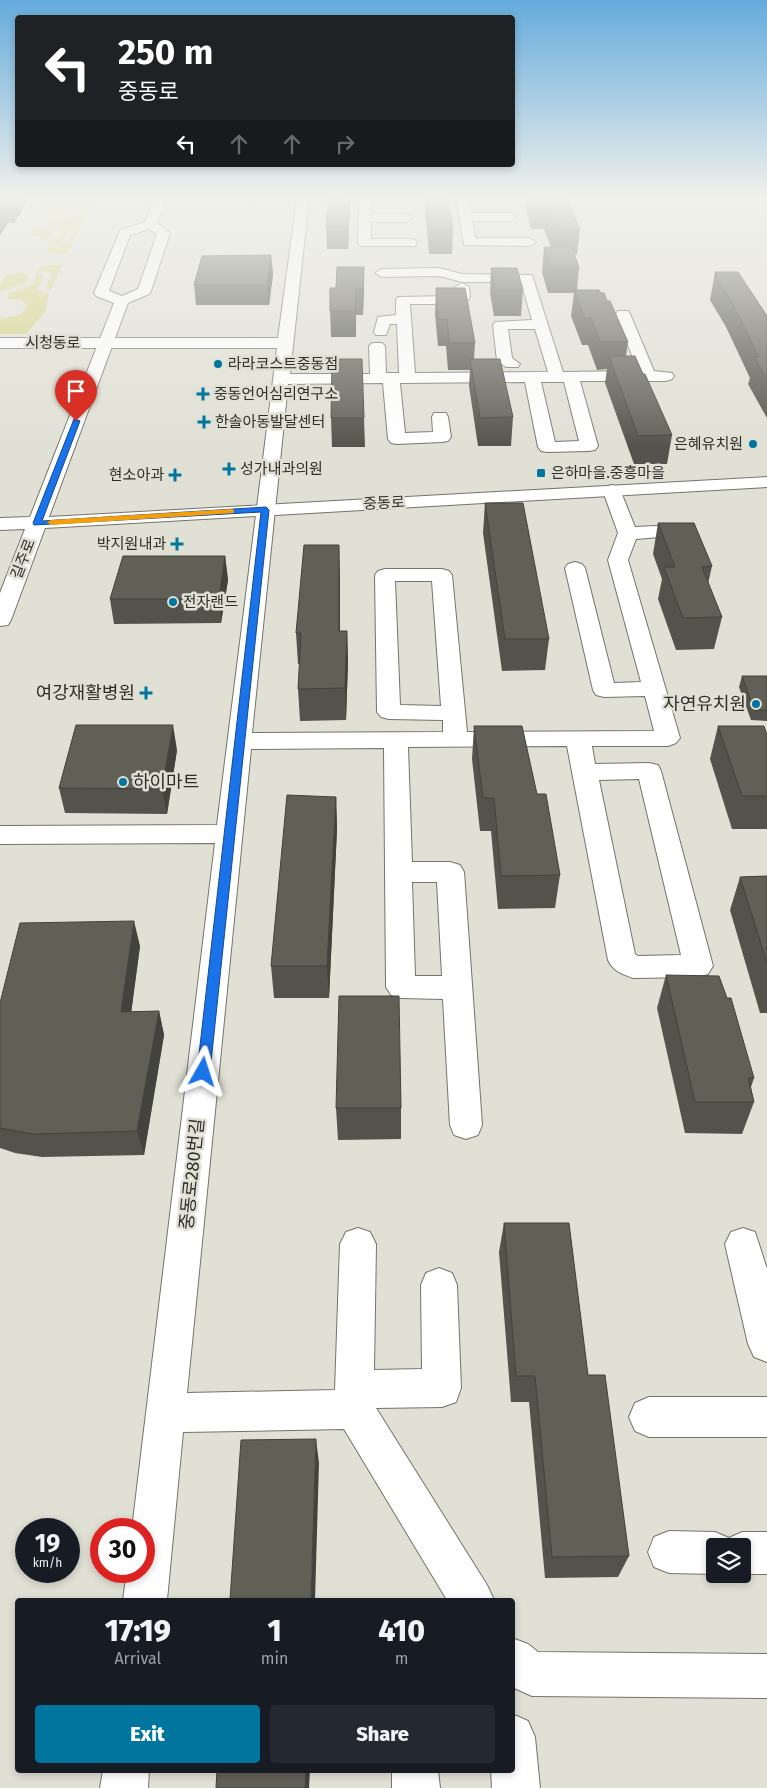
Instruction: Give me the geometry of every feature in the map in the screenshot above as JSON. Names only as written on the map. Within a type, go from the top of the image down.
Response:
[{"type":"street","points":[[106,281],[101,293],[122,301],[144,291],[147,281]]},
{"type":"street","name":"중동로280번길","points":[[145,1598],[229,834],[293,281]]},
{"type":"street","points":[[392,378],[404,314],[403,300],[450,300],[463,296],[462,282],[471,281]]},
{"type":"street","points":[[528,281],[541,324],[564,377],[589,446],[547,447],[532,377]]},
{"type":"street","name":"길주로","points":[[0,620],[122,301]]},
{"type":"street","points":[[440,417],[442,437],[397,438],[392,378],[379,339],[383,320],[404,314],[462,307]]},
{"type":"street","points":[[623,314],[648,376]]},
{"type":"street","points":[[512,364],[505,361],[500,325],[541,324]]},
{"type":"street","name":"시청동로","points":[[0,343],[286,343]]},
{"type":"street","points":[[281,379],[666,376]]},
{"type":"street","name":"중동로","points":[[0,524],[767,482]]},
{"type":"street","points":[[240,741],[668,738],[618,560],[628,533],[612,491]]},
{"type":"street","points":[[628,533],[677,531]]},
{"type":"street","points":[[574,568],[604,690],[654,689]]},
{"type":"street","points":[[453,713],[389,712],[385,575],[442,575],[456,740]]},
{"type":"street","points":[[578,739],[622,960],[633,968],[698,966],[649,771],[585,772]]},
{"type":"street","points":[[396,740],[401,987],[457,988]]},
{"type":"street","points":[[0,835],[229,834]]},
{"type":"street","points":[[398,872],[450,872],[466,1124]]},
{"type":"street","points":[[358,1244],[355,1399],[471,1598]]},
{"type":"street","points":[[743,1244],[767,1344]]},
{"type":"street","points":[[166,1413],[355,1399],[442,1388],[438,1285]]},
{"type":"street","points":[[649,1417],[767,1417]]},
{"type":"street","points":[[669,1552],[706,1553]]},
{"type":"street","points":[[751,1553],[767,1553]]},
{"type":"street","points":[[515,1662],[532,1674],[767,1676]]},
{"type":"street","points":[[124,1788],[126,1773]]},
{"type":"street","points":[[415,1773],[416,1788]]},
{"type":"street","points":[[515,1773],[516,1788]]},
{"type":"shaded area","points":[[2,281],[26,281],[25,284],[0,291]]},
{"type":"shaded area","points":[[35,281],[41,281],[37,290],[49,293],[45,312],[26,334],[0,334],[0,320],[22,314],[27,305],[21,300],[8,299],[8,294],[34,284]]},
{"type":"shaded area","points":[[48,281],[55,281],[51,290],[45,288]]},
{"type":"building","points":[[195,281],[267,281],[267,285],[194,285]]},
{"type":"building","points":[[336,281],[363,281],[363,289],[356,289],[355,311],[330,311],[330,288],[336,288]]},
{"type":"building","points":[[493,281],[521,281],[523,290],[495,290]]},
{"type":"building","points":[[719,281],[744,281],[767,316],[767,379],[754,357],[759,357]]},
{"type":"building","points":[[436,288],[465,288],[475,343],[449,343],[447,319],[438,319]]},
{"type":"building","points":[[574,290],[599,290],[601,293],[604,293],[607,301],[610,301],[628,342],[600,342],[591,318],[585,319]]},
{"type":"building","points":[[609,356],[635,356],[672,435],[638,436]]},
{"type":"building","points":[[332,359],[362,359],[364,418],[331,418]]},
{"type":"building","points":[[470,359],[500,359],[513,417],[480,418]]},
{"type":"building","points":[[485,503],[523,503],[549,639],[505,639]]},
{"type":"building","points":[[658,523],[694,523],[712,566],[702,567],[722,617],[683,618],[664,567],[675,567]]},
{"type":"building","points":[[304,545],[339,545],[339,631],[347,631],[345,688],[298,689],[301,633],[296,633]]},
{"type":"building","points":[[123,556],[225,556],[219,599],[110,599]]},
{"type":"building","points":[[742,676],[767,676],[767,710],[754,710]]},
{"type":"building","points":[[76,725],[173,725],[162,789],[59,788]]},
{"type":"building","points":[[474,726],[522,726],[537,794],[546,794],[560,875],[501,876],[494,798],[483,798]]},
{"type":"building","points":[[718,726],[764,726],[767,735],[767,796],[742,796]]},
{"type":"building","points":[[287,795],[336,797],[327,966],[271,966]]},
{"type":"building","points":[[767,876],[767,963],[740,877]]},
{"type":"building","points":[[134,921],[121,1012],[159,1011],[137,1131],[33,1134],[0,1128],[0,1003],[20,923]]},
{"type":"building","points":[[666,975],[719,976],[727,998],[731,998],[754,1078],[748,1078],[754,1102],[695,1102]]},
{"type":"building","points":[[339,996],[399,996],[401,1108],[336,1108]]},
{"type":"building","points":[[504,1223],[569,1223],[588,1375],[605,1375],[629,1556],[552,1557],[535,1376],[516,1376]]},
{"type":"building","points":[[316,1439],[311,1598],[230,1598],[241,1440]]},
{"type":"building","points":[[217,1773],[306,1773],[305,1788],[216,1788]]},
{"type":"slow traffic","points":[[51,522],[232,512]]},
{"type":"place","name":"라라코스트중동점","points":[[218,364]]},
{"type":"place","name":"중동언어심리연구소","points":[[203,394]]},
{"type":"place","name":"한솔아동발달센터","points":[[204,422]]},
{"type":"place","name":"은혜유치원","points":[[753,444]]},
{"type":"place","name":"성가내과의원","points":[[229,469]]},
{"type":"place","name":"은하마을.중흥마을","points":[[541,473]]},
{"type":"place","name":"현소아과","points":[[175,475]]},
{"type":"place","name":"박지원내과","points":[[177,544]]},
{"type":"place","name":"전자랜드","points":[[173,602]]},
{"type":"place","name":"여강재활병원","points":[[146,693]]},
{"type":"place","name":"자연유치원","points":[[756,704]]},
{"type":"place","name":"하이마트","points":[[123,782]]},
{"type":"route","points":[[76,421],[36,523],[266,510],[203,1072]]}]
